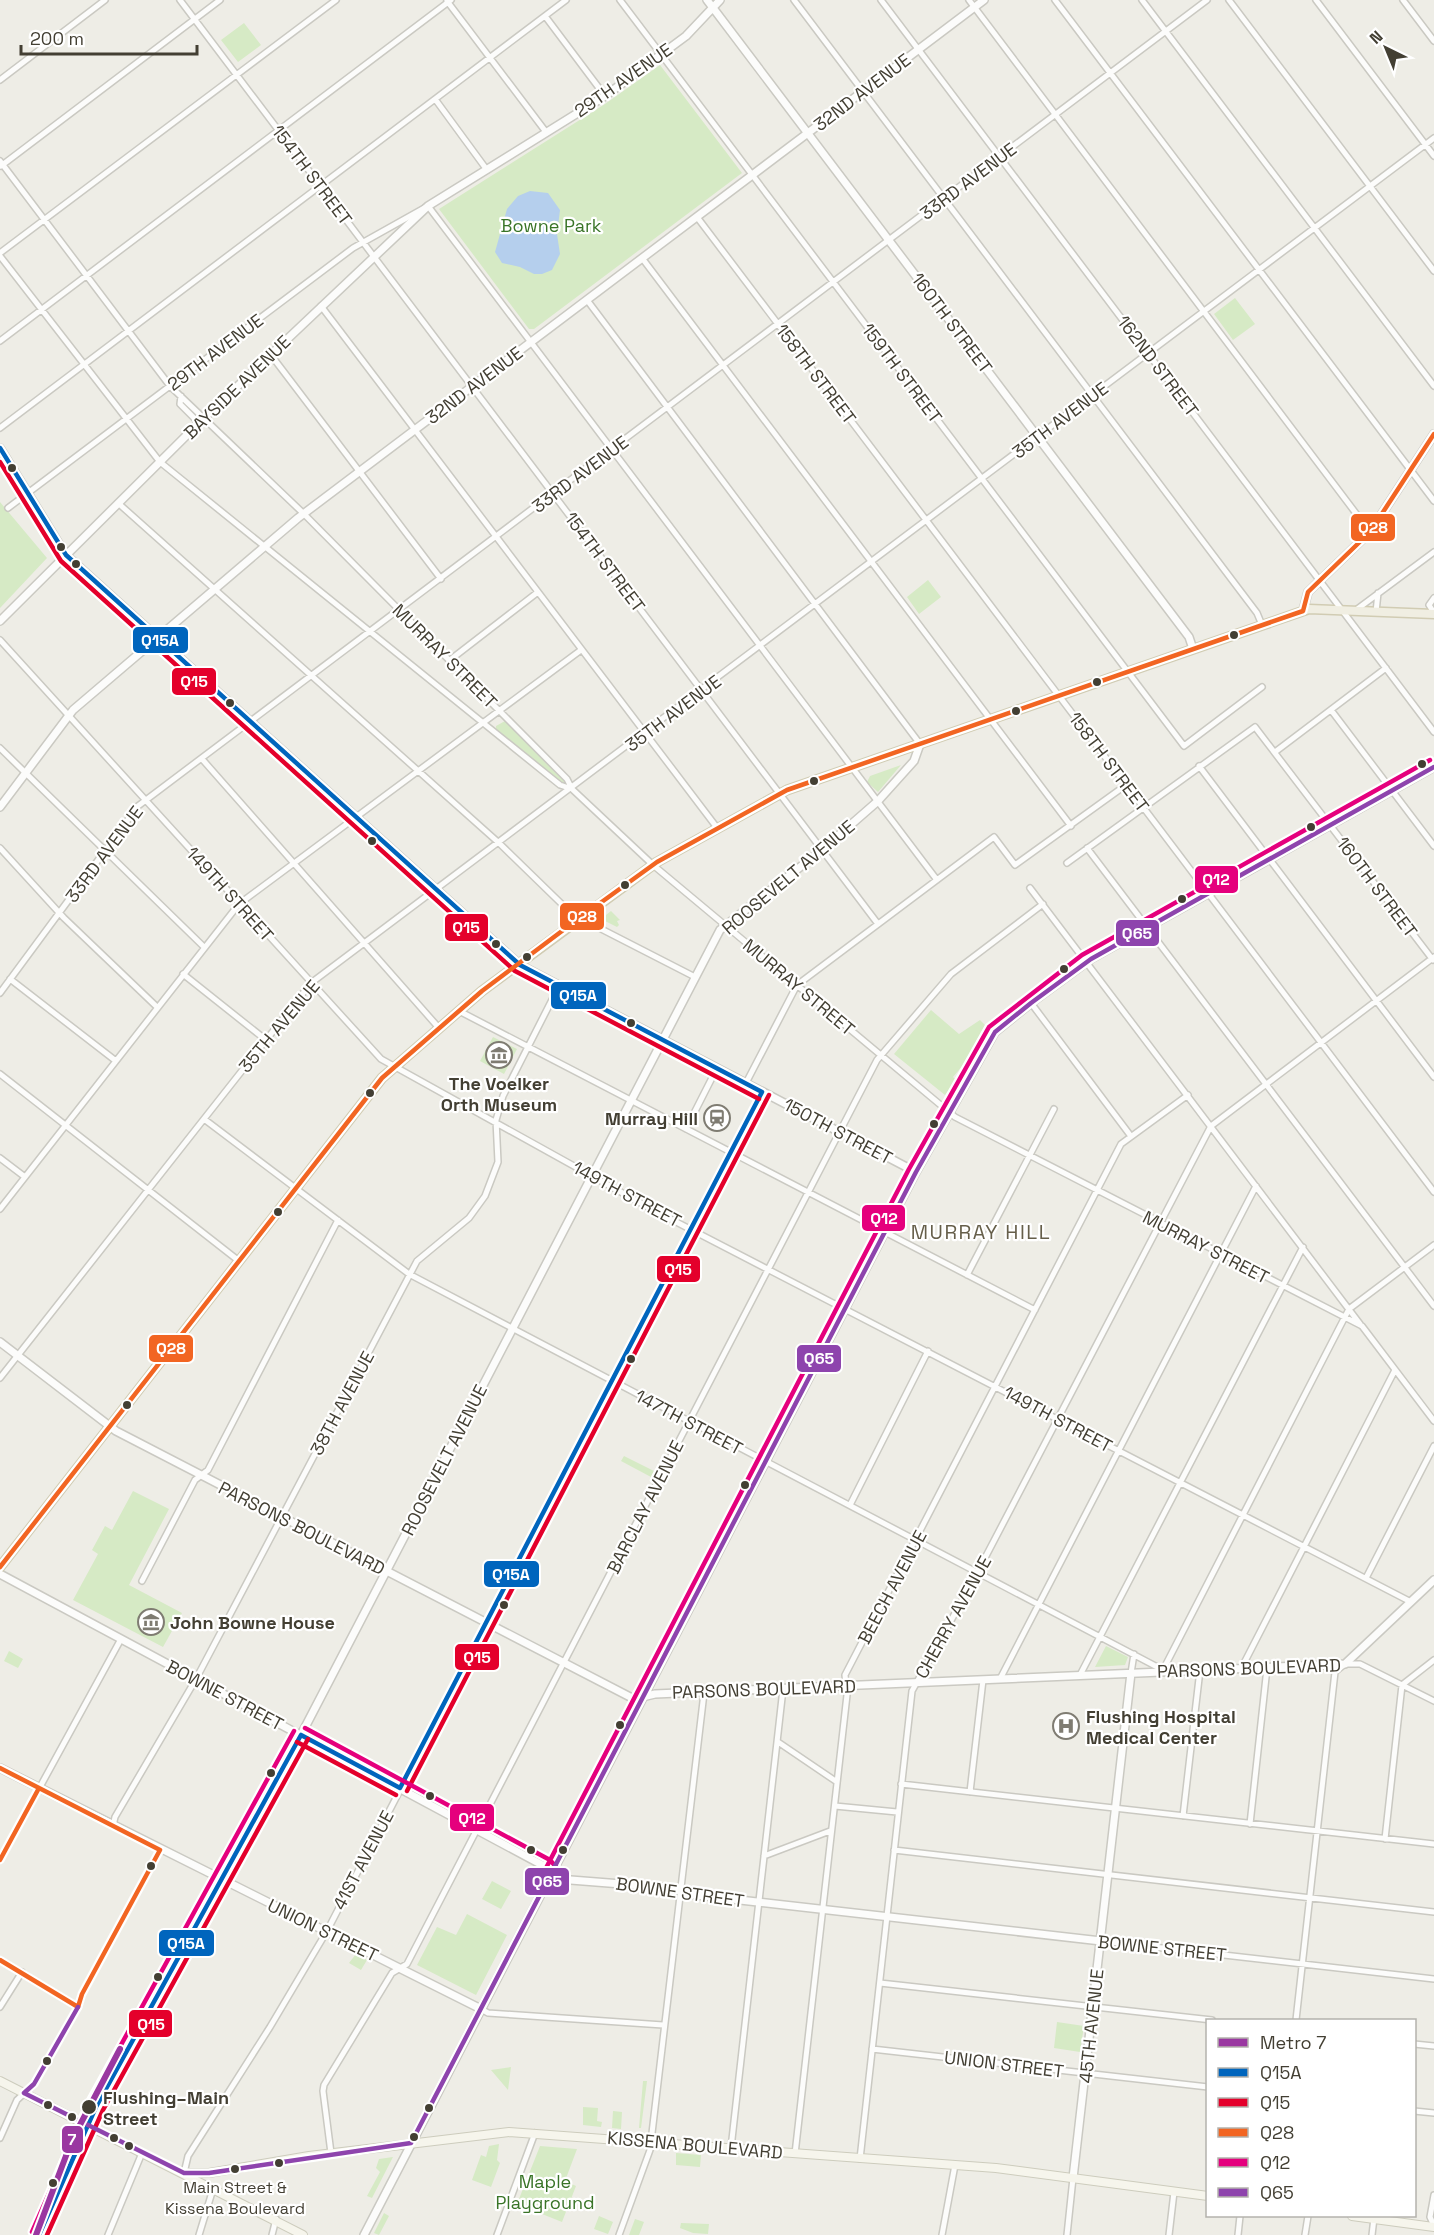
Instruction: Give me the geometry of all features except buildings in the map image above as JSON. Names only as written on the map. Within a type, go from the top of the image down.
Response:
[{"type":"main road","points":[[0,1567],[382,1078],[459,1011],[652,865],[781,794],[1303,611],[1434,613]]},
{"type":"main road","points":[[0,2081],[276,2219],[303,2235]]},
{"type":"main road","name":"ROOSEVELT AVENUE","points":[[39,2235],[87,2125]]},
{"type":"main road","name":"KISSENA BOULEVARD","points":[[184,2173],[209,2173],[331,2153],[496,2132],[650,2141],[955,2165],[1206,2196]]},
{"type":"main road","points":[[1363,2217],[1434,2226]]},
{"type":"street","points":[[0,80],[105,0]]},
{"type":"street","name":"154TH STREET","points":[[180,0],[878,924]]},
{"type":"street","points":[[1,164],[220,0]]},
{"type":"street","points":[[336,0],[0,255],[160,462],[561,785],[572,789]]},
{"type":"street","points":[[0,428],[566,0]]},
{"type":"street","name":"159TH STREET","points":[[620,0],[1184,746],[1262,687]]},
{"type":"street","name":"160TH STREET","points":[[706,0],[1189,637],[1193,649]]},
{"type":"street","name":"29TH AVENUE","points":[[487,170],[605,96],[662,55],[686,36],[720,0]]},
{"type":"street","points":[[794,0],[1250,604],[1262,625]]},
{"type":"street","name":"162ND STREET","points":[[881,0],[1434,732]]},
{"type":"street","points":[[969,0],[1370,532]]},
{"type":"street","name":"32ND AVENUE","points":[[0,807],[68,715],[304,514],[984,0]]},
{"type":"street","points":[[1055,0],[1434,501]]},
{"type":"street","points":[[1142,0],[1434,386]]},
{"type":"street","name":"33RD AVENUE","points":[[0,993],[138,806],[1207,0]]},
{"type":"street","points":[[1229,0],[1434,271]]},
{"type":"street","points":[[1316,0],[1434,156]]},
{"type":"street","points":[[1403,0],[1434,41]]},
{"type":"street","points":[[0,341],[448,1],[546,132]]},
{"type":"street","points":[[545,16],[605,96]]},
{"type":"street","points":[[435,99],[487,170]]},
{"type":"street","name":"35TH AVENUE","points":[[0,1378],[311,983],[761,647],[1434,138]]},
{"type":"street","name":"MURRAY STREET","points":[[1,164],[170,386],[181,396],[180,404],[202,421],[304,514],[567,779],[572,789],[652,865],[949,1112],[1282,1287],[1362,1326]]},
{"type":"street","name":"BAYSIDE AVENUE","points":[[0,621],[202,421],[428,206],[487,170]]},
{"type":"street","points":[[428,206],[937,880]]},
{"type":"street","name":"29TH AVENUE","points":[[8,508],[363,242],[428,206]]},
{"type":"street","name":"158TH STREET","points":[[697,217],[1434,1192]]},
{"type":"street","points":[[642,258],[1071,826]]},
{"type":"street","points":[[587,300],[920,744]]},
{"type":"street","points":[[321,306],[718,829]]},
{"type":"street","points":[[271,355],[441,579]]},
{"type":"street","points":[[1303,611],[1308,592],[1321,582],[1370,532],[1434,434]]},
{"type":"street","name":"150TH STREET","points":[[0,448],[66,555],[519,964],[916,1172]]},
{"type":"street","points":[[118,503],[499,843],[568,911],[695,977]]},
{"type":"street","points":[[1354,611],[1434,552]]},
{"type":"street","points":[[450,660],[538,592]]},
{"type":"street","points":[[1376,612],[1378,593]]},
{"type":"street","points":[[1434,598],[1429,605],[1434,613]]},
{"type":"street","name":"149TH STREET","points":[[0,640],[381,1059],[496,1120],[655,1211],[1411,1602]]},
{"type":"street","points":[[0,1209],[239,904],[501,712],[581,650]]},
{"type":"street","points":[[1275,752],[1386,668]]},
{"type":"street","points":[[1331,710],[1434,846]]},
{"type":"street","name":"160TH STREET","points":[[1199,766],[1255,727],[1433,959]]},
{"type":"street","name":"ROOSEVELT AVENUE","points":[[87,2125],[301,1735],[724,925],[823,849],[878,801],[914,761],[920,744]]},
{"type":"street","points":[[0,748],[204,947]]},
{"type":"street","points":[[202,759],[287,853],[292,863],[363,944],[440,1028]]},
{"type":"street","points":[[1067,863],[1199,766],[1434,1077]]},
{"type":"street","points":[[363,2235],[916,1172],[995,1032],[1086,962],[1434,767]]},
{"type":"street","points":[[746,1083],[797,985],[993,837],[1016,865],[1126,785]]},
{"type":"street","points":[[0,848],[60,912],[157,1007]]},
{"type":"street","points":[[1087,848],[1434,1306]]},
{"type":"street","points":[[1030,888],[1434,1421]]},
{"type":"street","name":"BARCLAY AVENUE","points":[[331,2153],[324,2085],[392,1973],[407,1964],[881,1055],[951,974],[1043,904]]},
{"type":"street","points":[[1211,1126],[1433,959]]},
{"type":"street","points":[[183,974],[266,1040]]},
{"type":"street","points":[[10,979],[116,1061]]},
{"type":"street","name":"38TH AVENUE","points":[[113,1827],[115,1817],[196,1679],[409,1274],[417,1261],[469,1218],[485,1196],[498,1162],[496,1120],[511,1076],[559,986]]},
{"type":"street","points":[[1031,1003],[1130,1134]]},
{"type":"street","points":[[459,1011],[1035,1310]]},
{"type":"street","points":[[688,1130],[717,1068]]},
{"type":"street","points":[[0,1074],[239,1260]]},
{"type":"street","name":"41ST AVENUE","points":[[184,2173],[188,2156],[270,2027],[327,1931],[762,1092]]},
{"type":"street","name":"BEECH AVENUE","points":[[795,2154],[830,1831],[835,1806],[845,1676],[1121,1144],[1130,1134],[1188,1095]]},
{"type":"street","points":[[967,1275],[1054,1109]]},
{"type":"street","name":"147TH STREET","points":[[204,1119],[409,1274],[1101,1635],[1163,1670]]},
{"type":"street","name":"CHERRY AVENUE","points":[[860,2159],[912,1690],[978,1572],[1211,1126]]},
{"type":"street","points":[[0,1158],[25,1177]]},
{"type":"street","points":[[1000,1679],[1257,1186]]},
{"type":"street","points":[[142,1581],[195,1480],[208,1470],[338,1220]]},
{"type":"street","points":[[1163,1670],[1349,1309],[1434,1245]]},
{"type":"street","points":[[1080,1675],[1303,1248]]},
{"type":"street","name":"PARSONS BOULEVARD","points":[[0,1342],[110,1426],[200,1476],[634,1699],[644,1696],[1163,1670],[1360,1664],[1434,1701]]},
{"type":"street","points":[[850,1505],[928,1351]]},
{"type":"street","points":[[1241,1669],[1395,1370]]},
{"type":"street","points":[[1366,1578],[1434,1446]]},
{"type":"street","name":"BOWNE STREET","points":[[0,1574],[546,1867],[558,1879],[679,1890],[687,1894],[1434,1979]]},
{"type":"street","points":[[1296,2019],[1335,1672],[1434,1580]]},
{"type":"street","points":[[0,1860],[121,1639]]},
{"type":"street","points":[[1131,1673],[1134,1654]]},
{"type":"street","points":[[1385,1839],[1402,1685],[1434,1660]]},
{"type":"street","points":[[1250,1824],[1267,1668]]},
{"type":"street","points":[[1183,1816],[1200,1670]]},
{"type":"street","name":"45TH AVENUE","points":[[1067,2235],[1131,1673]]},
{"type":"street","points":[[970,1792],[983,1680]]},
{"type":"street","points":[[731,2148],[783,1689]]},
{"type":"street","points":[[619,2235],[650,2150],[704,1693]]},
{"type":"street","points":[[778,1742],[837,1782]]},
{"type":"street","name":"UNION STREET","points":[[0,1768],[113,1827],[327,1931],[488,2013],[663,2025]]},
{"type":"street","points":[[901,1784],[1434,1844]]},
{"type":"street","points":[[835,1806],[897,1812]]},
{"type":"street","points":[[764,1856],[830,1831]]},
{"type":"street","points":[[0,2138],[17,2100],[34,2084],[78,2007],[82,1994],[160,1850]]},
{"type":"street","points":[[894,1850],[1434,1912]]},
{"type":"street","points":[[0,1959],[78,2007]]},
{"type":"street","points":[[0,2007],[21,1972]]},
{"type":"street","points":[[880,1983],[1206,2019]]},
{"type":"street","points":[[1416,2044],[1434,2046]]},
{"type":"street","name":"UNION STREET","points":[[872,2049],[1206,2087]]},
{"type":"street","points":[[1416,2111],[1434,2113]]},
{"type":"street","points":[[498,2235],[535,2133]]},
{"type":"street","points":[[108,2235],[142,2152]]},
{"type":"street","points":[[942,2235],[955,2165]]},
{"type":"street","points":[[199,2235],[213,2189]]},
{"type":"street","points":[[1169,2235],[1174,2192]]},
{"type":"street","points":[[1434,2195],[1430,2217],[1434,2226]]},
{"type":"street","points":[[1238,2235],[1240,2217]]},
{"type":"street","points":[[1305,2235],[1308,2217]]},
{"type":"street","points":[[1372,2235],[1374,2218]]},
{"type":"street","points":[[272,2235],[276,2219]]},
{"type":"green space","points":[[244,23],[261,45],[238,62],[221,40]]},
{"type":"green space","name":"Bowne Park","points":[[660,65],[742,173],[534,329],[529,329],[439,209],[605,104]]},
{"type":"green space","points":[[1235,298],[1255,324],[1233,340],[1214,314]]},
{"type":"green space","points":[[0,502],[47,558],[0,608]]},
{"type":"green space","points":[[928,580],[941,597],[919,614],[907,597]]},
{"type":"green space","points":[[505,721],[564,783],[560,783],[496,730],[496,726]]},
{"type":"green space","points":[[901,765],[878,792],[867,782],[870,776]]},
{"type":"green space","points":[[611,911],[620,920],[617,921],[619,925],[617,927],[601,919]]},
{"type":"green space","points":[[931,1010],[959,1034],[980,1020],[985,1025],[964,1064],[953,1077],[956,1080],[945,1095],[894,1054]]},
{"type":"green space","name":"The Voelker Orth Museum","points":[[493,1037],[517,1049],[504,1074],[480,1061]]},
{"type":"green space","points":[[624,1456],[654,1471],[651,1477],[621,1461]]},
{"type":"green space","points":[[133,1491],[169,1509],[129,1585],[182,1613],[163,1647],[73,1600],[98,1554],[92,1550],[105,1526],[112,1530]]},
{"type":"green space","points":[[1106,1646],[1128,1657],[1125,1665],[1095,1667]]},
{"type":"green space","points":[[9,1651],[23,1659],[18,1668],[4,1661]]},
{"type":"green space","points":[[492,1881],[511,1891],[501,1909],[482,1899]]},
{"type":"green space","points":[[467,1914],[507,1935],[476,1995],[417,1965],[437,1927],[456,1935]]},
{"type":"green space","points":[[356,1954],[367,1960],[361,1970],[349,1963]]},
{"type":"green space","points":[[1057,2022],[1084,2026],[1080,2052],[1054,2048]]},
{"type":"green space","points":[[511,2067],[508,2090],[491,2070]]},
{"type":"green space","points":[[643,2081],[647,2081],[641,2128],[639,2128]]},
{"type":"green space","points":[[583,2107],[598,2108],[597,2121],[602,2122],[601,2127],[583,2125]]},
{"type":"green space","points":[[613,2111],[622,2112],[621,2129],[612,2128]]},
{"type":"green space","points":[[499,2144],[497,2160],[500,2163],[491,2187],[472,2180],[481,2155],[486,2157],[489,2146]]},
{"type":"green space","name":"Maple Playground","points":[[540,2146],[577,2149],[565,2181],[576,2186],[562,2222],[517,2204]]},
{"type":"green space","points":[[676,2153],[701,2155],[700,2167],[676,2165]]},
{"type":"green space","points":[[393,2157],[372,2198],[367,2196],[380,2172],[376,2168],[379,2159]]},
{"type":"green space","points":[[384,2213],[389,2216],[379,2235],[374,2233]]},
{"type":"green space","points":[[599,2216],[613,2222],[608,2234],[594,2229]]},
{"type":"green space","points":[[635,2219],[644,2222],[639,2235],[629,2235]]},
{"type":"green space","points":[[681,2223],[709,2224],[708,2234],[693,2233],[680,2228]]},
{"type":"water","points":[[530,191],[548,193],[560,210],[557,234],[560,254],[552,270],[542,274],[534,274],[520,267],[502,263],[495,252],[507,209],[518,196]]},
{"type":"metro line","name":"7","points":[[36,2235],[72,2140],[120,2049]]},
{"type":"transit line","name":"Q28","points":[[1303,611],[1308,592],[1370,532],[1434,434]]},
{"type":"transit line","name":"Q15A","points":[[0,448],[66,555],[520,965],[762,1092]]},
{"type":"transit line","name":"Q15","points":[[0,462],[61,561],[515,971],[759,1099]]},
{"type":"transit line","name":"Q28","points":[[0,1567],[382,1078],[482,991],[574,922],[657,862],[787,790],[1303,611]]},
{"type":"transit line","name":"Q12","points":[[545,1870],[909,1169],[989,1027],[1082,955],[1430,760]]},
{"type":"transit line","name":"Q65","points":[[411,2143],[916,1172],[995,1032],[1091,959],[1434,767]]},
{"type":"transit line","name":"Q15A","points":[[400,1788],[762,1092]]},
{"type":"transit line","name":"Q15","points":[[407,1791],[769,1095]]},
{"type":"transit line","name":"Q12","points":[[305,1728],[550,1860],[557,1868]]},
{"type":"transit line","name":"Q12","points":[[32,2232],[89,2103],[294,1731]]},
{"type":"transit line","name":"Q15A","points":[[301,1735],[400,1788]]},
{"type":"transit line","name":"Q15A","points":[[39,2235],[96,2107],[301,1735]]},
{"type":"transit line","name":"Q15","points":[[47,2235],[103,2110],[308,1739]]},
{"type":"transit line","name":"Q15","points":[[297,1742],[396,1795]]},
{"type":"transit line","name":"Q28","points":[[0,1768],[160,1850]]},
{"type":"transit line","name":"Q28","points":[[0,1860],[39,1788]]},
{"type":"transit line","name":"Q28","points":[[78,2007],[82,1994],[160,1850]]},
{"type":"transit line","name":"Q28","points":[[0,1960],[78,2007]]},
{"type":"transit line","name":"Q65","points":[[24,2093],[34,2084],[78,2007]]},
{"type":"transit line","name":"Q65","points":[[24,2093],[184,2173],[209,2173],[411,2143]]},
{"type":"place","name":"The Voelker Orth Museum","points":[[499,1055]]},
{"type":"place","name":"Murray Hill","points":[[717,1118]]},
{"type":"place","name":"John Bowne House","points":[[151,1622]]},
{"type":"place","name":"Flushing Hospital Medical Center","points":[[1066,1726]]},
{"type":"place","name":"Flushing–Main Street","points":[[89,2107]]},
{"type":"place","name":"Main Street & Kissena Boulevard","points":[[235,2169]]},
{"type":"district","name":"MURRAY HILL","points":[[981,1232]]}]
